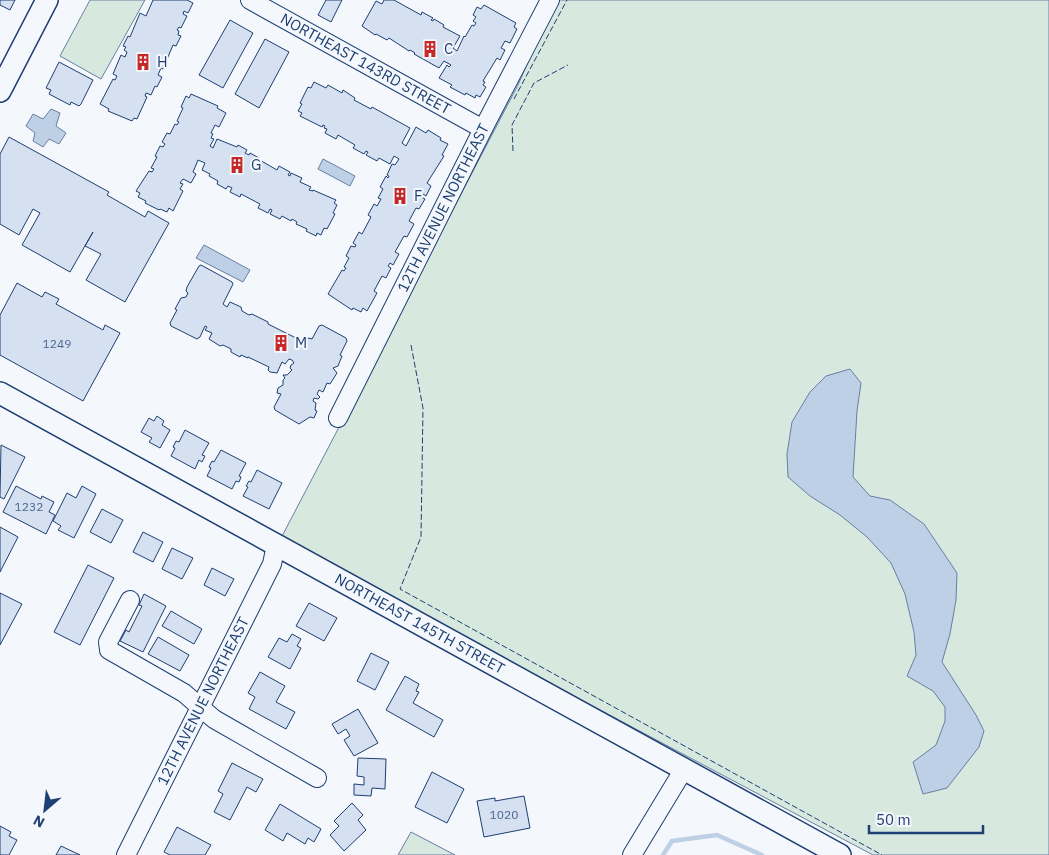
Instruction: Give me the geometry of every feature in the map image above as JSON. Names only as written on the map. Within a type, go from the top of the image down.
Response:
[{"type":"main road","points":[[0,91],[47,0]]},
{"type":"main road","name":"NORTHEAST 145TH STREET","points":[[0,393],[840,855]]},
{"type":"street","name":"NORTHEAST 143RD STREET","points":[[250,0],[483,129]]},
{"type":"street","name":"12TH AVENUE NORTHEAST","points":[[338,418],[550,0]]},
{"type":"street","name":"12TH AVENUE NORTHEAST","points":[[126,855],[272,564],[276,545]]},
{"type":"street","points":[[130,600],[108,642],[109,650],[184,693],[214,719],[317,778]]},
{"type":"street","points":[[632,855],[684,769]]},
{"type":"shaded area","points":[[90,0],[145,0],[101,79],[60,56]]},
{"type":"shaded area","points":[[555,0],[1049,0],[1049,855],[873,855],[280,540],[518,85]]},
{"type":"shaded area","points":[[411,832],[455,855],[398,855]]},
{"type":"water","points":[[51,109],[60,113],[56,126],[66,133],[59,144],[49,139],[43,147],[33,141],[35,133],[26,126],[33,114],[43,119]]},
{"type":"water","points":[[323,159],[355,176],[350,186],[318,169]]},
{"type":"water","points":[[204,245],[250,270],[243,282],[196,258]]},
{"type":"water","points":[[850,369],[861,383],[857,411],[853,477],[870,496],[890,500],[924,524],[957,573],[956,600],[950,634],[942,662],[984,731],[979,747],[947,788],[923,794],[913,762],[936,745],[945,721],[945,707],[933,691],[907,676],[916,655],[914,632],[905,594],[891,563],[867,537],[840,515],[810,496],[788,477],[787,454],[792,422],[810,392],[826,376]]},
{"type":"building","points":[[0,0],[15,0],[10,10],[0,5]]},
{"type":"building","name":"H","points":[[153,0],[187,0],[193,3],[188,13],[184,11],[183,14],[187,16],[181,28],[179,27],[177,30],[179,31],[178,35],[181,36],[176,46],[173,45],[163,69],[161,68],[158,75],[162,77],[157,87],[155,86],[151,95],[146,93],[145,96],[147,97],[137,119],[134,118],[132,121],[108,111],[109,109],[100,104],[113,79],[115,80],[117,76],[113,74],[121,55],[125,57],[127,52],[124,50],[126,47],[123,46],[128,36],[130,37],[140,13],[146,16]]},
{"type":"building","points":[[326,0],[342,0],[331,22],[318,15]]},
{"type":"building","name":"C","points":[[384,0],[394,0],[421,15],[422,12],[433,18],[431,20],[433,21],[434,19],[444,25],[443,27],[460,36],[453,48],[457,51],[464,36],[472,25],[474,26],[476,23],[473,21],[476,17],[473,15],[477,7],[481,9],[484,5],[516,23],[514,27],[517,29],[510,43],[505,41],[501,48],[505,50],[500,60],[497,58],[483,81],[485,82],[483,85],[486,87],[480,97],[476,95],[475,98],[466,93],[465,95],[450,87],[452,85],[439,78],[447,65],[449,67],[451,65],[444,61],[439,68],[389,38],[387,40],[375,35],[362,26],[376,1],[382,4]]},
{"type":"building","points":[[230,20],[253,33],[223,88],[199,75]]},
{"type":"building","points":[[265,39],[289,52],[259,108],[235,94]]},
{"type":"building","points":[[59,62],[93,80],[79,106],[71,102],[70,105],[49,94],[51,90],[46,88]]},
{"type":"building","name":"F","points":[[314,82],[326,88],[328,85],[342,93],[343,90],[355,98],[354,100],[371,109],[372,107],[410,128],[402,143],[406,146],[416,127],[426,133],[428,130],[448,144],[442,155],[444,156],[427,183],[431,186],[426,196],[423,194],[421,197],[425,199],[419,209],[416,208],[409,221],[414,224],[407,237],[404,236],[395,252],[399,254],[393,265],[390,263],[388,266],[391,268],[386,278],[382,276],[374,291],[377,293],[367,311],[363,308],[361,312],[353,308],[352,310],[328,294],[342,270],[344,271],[346,268],[344,267],[349,258],[346,256],[351,246],[355,247],[356,245],[353,243],[359,232],[362,234],[371,217],[368,215],[374,204],[377,206],[381,199],[378,198],[383,189],[380,187],[386,176],[388,178],[389,176],[387,175],[392,164],[395,165],[399,159],[394,156],[390,164],[379,158],[377,161],[366,155],[368,152],[366,151],[364,154],[353,148],[355,145],[338,135],[336,139],[325,133],[327,129],[324,128],[325,126],[323,125],[322,127],[300,116],[302,113],[298,111],[302,104],[300,103],[308,87],[311,88]]},
{"type":"building","name":"G","points":[[191,94],[218,106],[217,108],[226,113],[219,127],[215,125],[211,133],[213,134],[211,138],[214,139],[210,146],[213,148],[217,139],[237,147],[238,145],[247,150],[245,153],[249,155],[250,153],[277,170],[279,166],[290,172],[288,175],[290,176],[291,173],[302,178],[300,182],[311,187],[309,190],[336,200],[334,203],[337,205],[333,213],[335,214],[327,229],[324,228],[321,235],[317,233],[316,236],[306,231],[307,229],[296,224],[297,222],[292,219],[291,221],[282,216],[280,219],[270,214],[272,210],[270,209],[268,213],[258,208],[260,204],[241,194],[240,197],[230,192],[232,188],[228,186],[226,189],[217,184],[218,181],[202,170],[205,163],[198,160],[193,172],[196,174],[191,183],[183,179],[180,183],[183,184],[180,189],[183,191],[173,211],[169,208],[167,212],[159,210],[138,197],[140,193],[136,191],[149,171],[152,172],[154,169],[151,168],[157,157],[155,156],[160,146],[163,147],[165,144],[162,142],[167,133],[170,134],[175,124],[177,125],[179,122],[177,121],[183,108],[181,107],[186,96],[189,98]]},
{"type":"building","points":[[9,137],[109,192],[107,195],[145,217],[148,211],[169,223],[125,302],[86,280],[101,254],[85,246],[93,232],[70,272],[22,245],[40,213],[33,209],[19,235],[0,224],[0,154]]},
{"type":"building","name":"M","points":[[201,265],[232,282],[233,284],[223,304],[227,307],[230,302],[241,307],[242,311],[249,315],[252,314],[304,342],[308,338],[312,339],[319,326],[322,325],[346,338],[347,341],[340,355],[342,356],[338,366],[333,368],[337,373],[330,384],[327,383],[323,392],[319,390],[317,394],[320,397],[318,399],[314,398],[313,401],[316,403],[315,410],[317,411],[314,418],[310,417],[299,424],[275,410],[274,407],[281,394],[277,393],[278,388],[283,385],[285,378],[283,375],[287,375],[292,370],[290,368],[294,363],[292,360],[289,359],[285,364],[282,362],[277,373],[270,372],[268,370],[269,367],[248,357],[241,355],[240,357],[231,352],[231,349],[223,345],[220,346],[209,339],[212,333],[205,330],[207,327],[205,326],[200,337],[197,339],[171,326],[170,323],[177,310],[175,309],[181,298],[186,297],[188,293],[186,291],[187,287]]},
{"type":"building","points":[[17,283],[42,297],[45,292],[59,299],[56,304],[103,330],[105,325],[120,333],[83,401],[0,355],[0,315]]},
{"type":"building","points":[[157,416],[164,421],[162,425],[170,430],[160,448],[149,442],[152,438],[141,432],[149,418],[154,421]]},
{"type":"building","points":[[185,430],[209,443],[202,455],[205,456],[202,462],[199,460],[195,469],[171,456],[176,441],[179,442]]},
{"type":"building","points":[[1,445],[25,457],[4,499],[0,497]]},
{"type":"building","points":[[221,450],[246,463],[239,476],[241,477],[239,482],[236,481],[232,489],[207,476],[212,461],[214,462]]},
{"type":"building","points":[[257,470],[282,483],[269,509],[243,496],[248,487],[246,486],[249,481],[251,482]]},
{"type":"building","points":[[16,486],[41,499],[42,496],[54,502],[49,512],[55,515],[46,534],[3,512]]},
{"type":"building","points":[[82,486],[96,494],[74,538],[58,530],[61,526],[53,521],[67,493],[76,498]]},
{"type":"building","points":[[102,509],[123,520],[111,543],[90,532]]},
{"type":"building","points":[[0,527],[18,537],[0,572]]},
{"type":"building","points":[[143,532],[163,542],[153,562],[133,552]]},
{"type":"building","points":[[172,548],[193,558],[182,579],[162,569]]},
{"type":"building","points":[[88,565],[114,578],[80,645],[54,632]]},
{"type":"building","points":[[212,568],[234,579],[225,596],[204,585]]},
{"type":"building","points":[[0,593],[22,604],[0,645]]},
{"type":"building","points":[[144,594],[166,606],[143,652],[120,641],[126,630],[129,632],[142,606],[139,605]]},
{"type":"building","points":[[309,603],[337,618],[324,641],[296,626]]},
{"type":"building","points":[[171,611],[202,629],[194,644],[162,626]]},
{"type":"building","points":[[292,634],[301,639],[297,646],[301,648],[290,669],[268,657],[279,638],[287,642]]},
{"type":"building","points":[[158,637],[189,655],[180,671],[148,654]]},
{"type":"building","points":[[371,653],[389,662],[375,690],[357,681]]},
{"type":"building","points":[[260,672],[285,686],[276,702],[295,712],[286,729],[249,709],[255,697],[248,693]]},
{"type":"building","points":[[405,676],[419,684],[416,691],[419,692],[413,703],[443,720],[434,737],[386,710]]},
{"type":"building","points":[[358,709],[378,743],[354,756],[344,740],[350,736],[346,729],[338,734],[332,724]]},
{"type":"building","points":[[358,758],[386,759],[385,789],[372,788],[371,796],[354,795],[354,784],[364,785],[364,777],[357,776]]},
{"type":"building","points":[[232,763],[263,779],[256,792],[247,787],[230,820],[214,812],[223,794],[218,791]]},
{"type":"building","points":[[432,772],[464,789],[447,823],[415,807]]},
{"type":"building","points":[[524,796],[530,828],[484,837],[477,801],[495,798],[495,801]]},
{"type":"building","points":[[352,803],[363,815],[358,820],[366,830],[344,851],[330,835],[339,826],[334,821]]},
{"type":"building","points":[[280,804],[321,829],[314,842],[308,838],[305,844],[287,833],[283,841],[265,830]]},
{"type":"building","points":[[0,826],[11,832],[9,836],[17,840],[9,855],[0,855]]},
{"type":"building","points":[[177,827],[211,845],[205,855],[170,855],[164,852]]},
{"type":"building","points":[[61,846],[80,855],[56,855]]},
{"type":"waterway","points":[[663,855],[672,841],[717,835],[762,855]]},
{"type":"fence","points":[[514,99],[567,0]]},
{"type":"fence","points":[[513,151],[512,125],[534,83],[568,65]]},
{"type":"fence","points":[[411,345],[423,408],[421,537],[400,589],[882,855]]},
{"type":"place","name":"C","points":[[430,49]]},
{"type":"place","name":"H","points":[[143,62]]},
{"type":"place","name":"G","points":[[237,165]]},
{"type":"place","name":"F","points":[[400,196]]},
{"type":"place","name":"M","points":[[281,343]]}]
